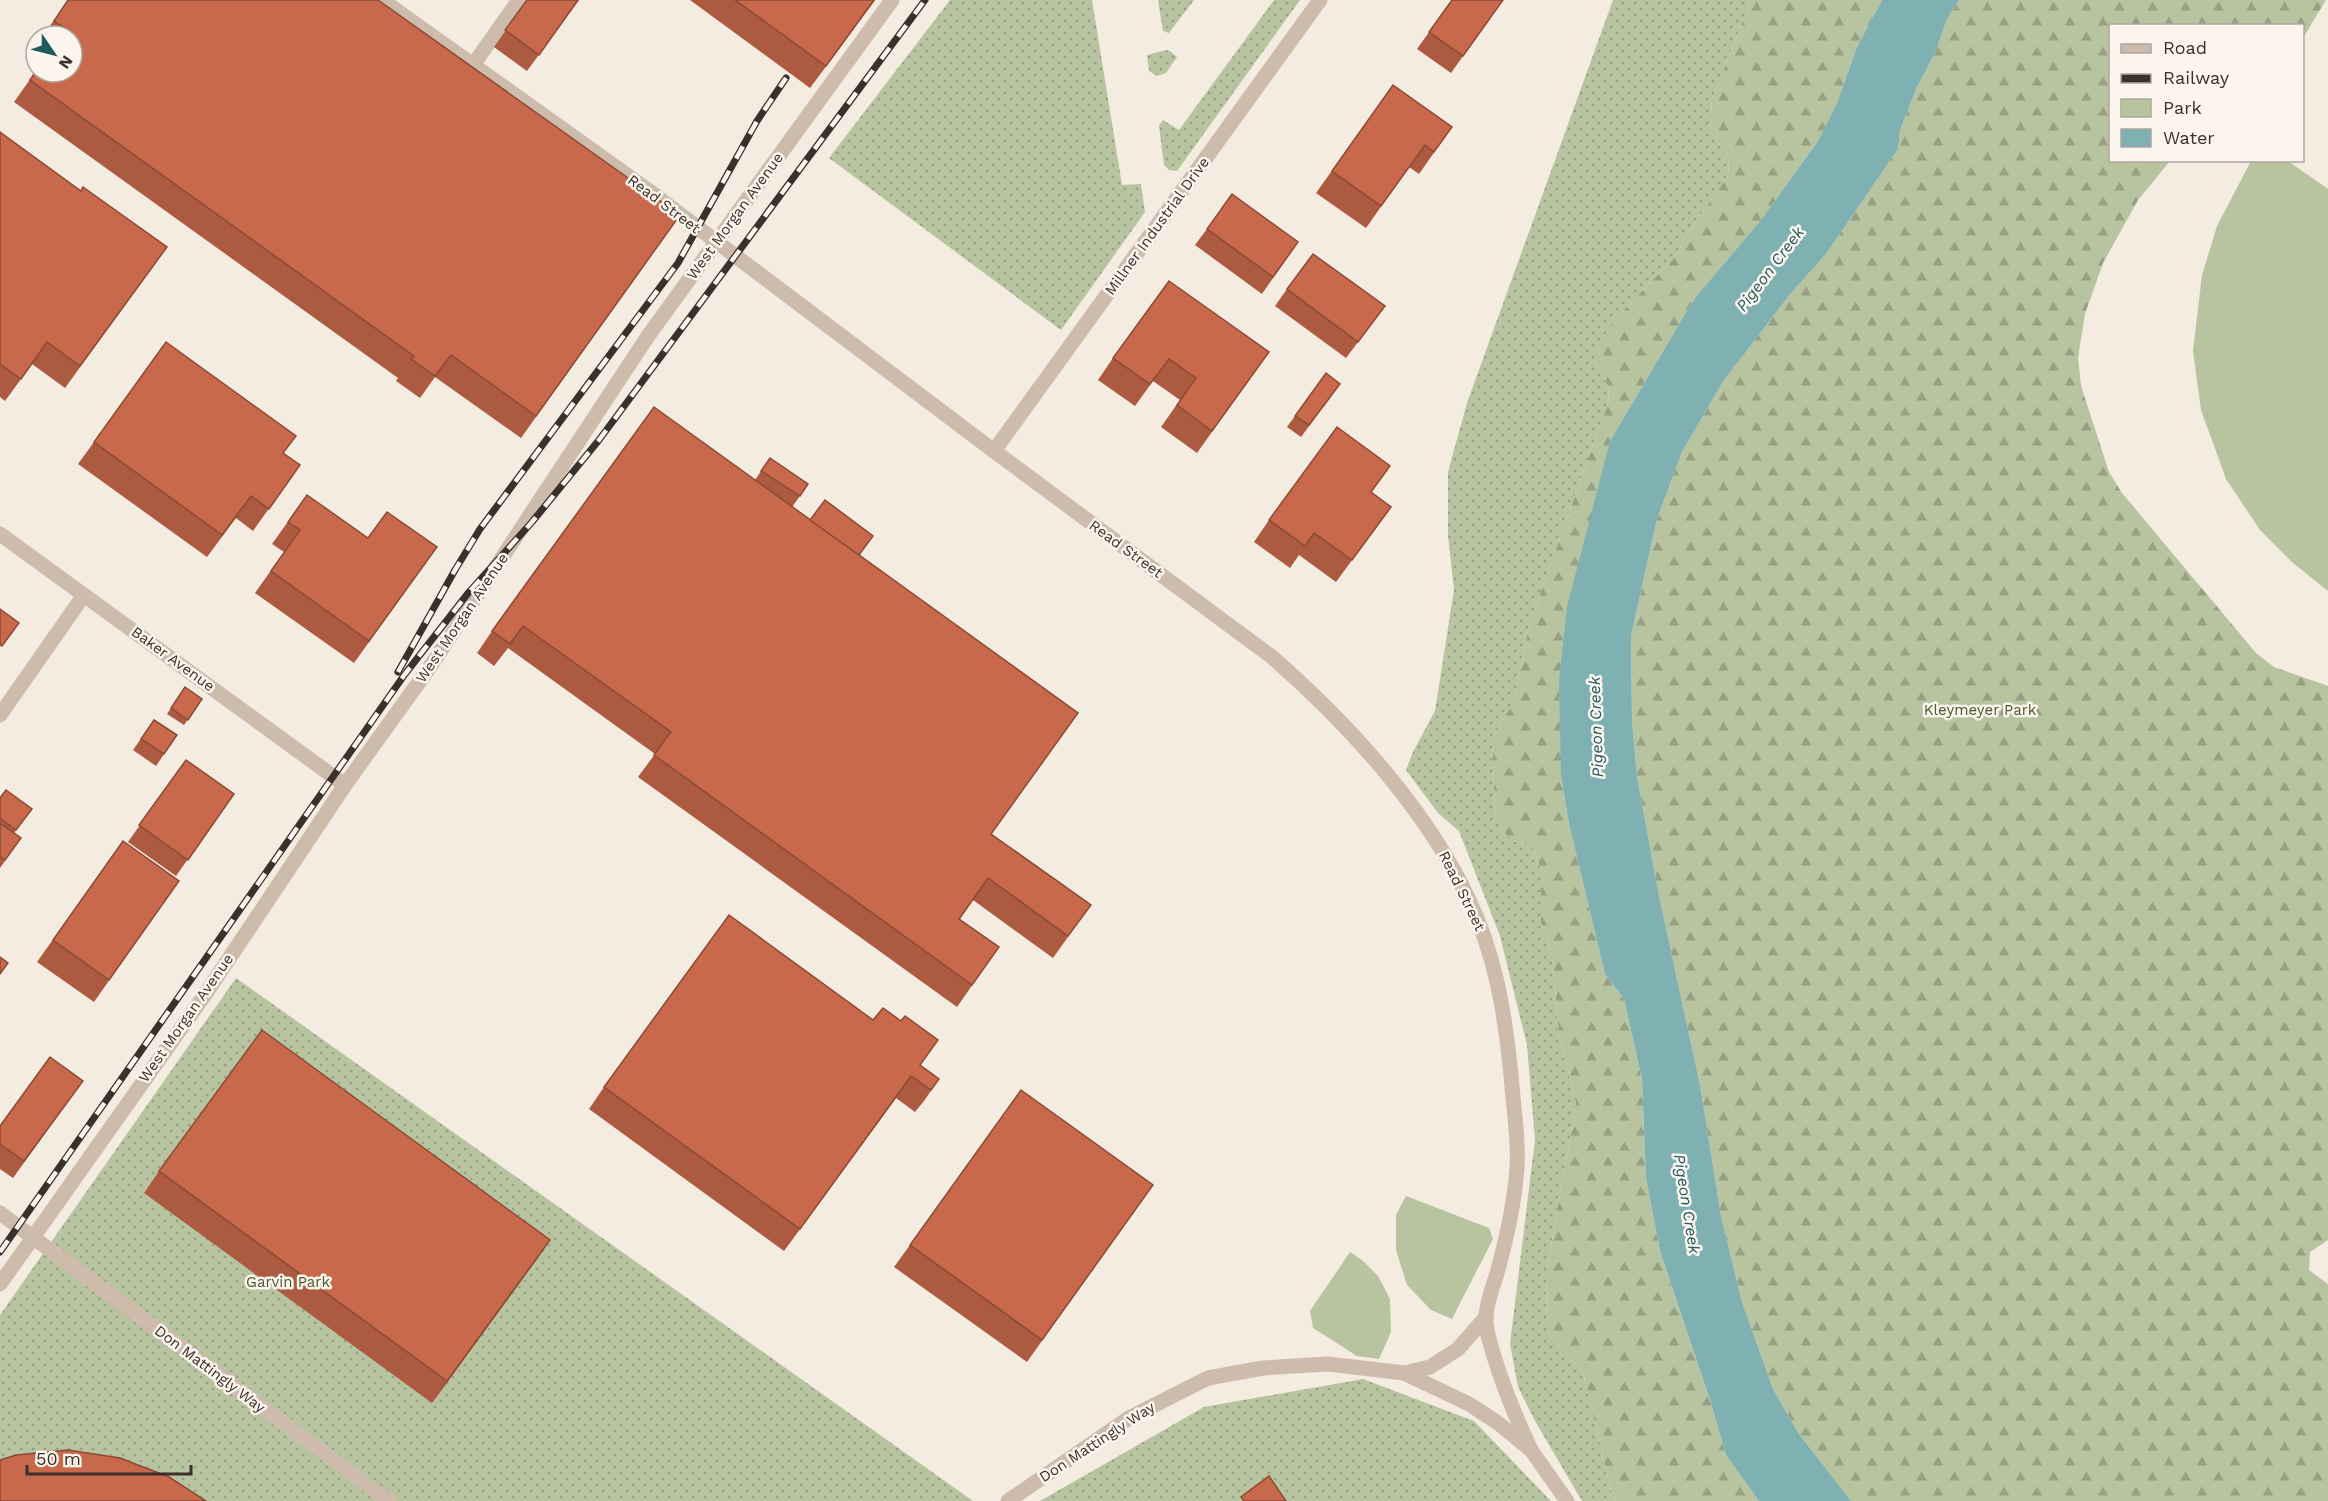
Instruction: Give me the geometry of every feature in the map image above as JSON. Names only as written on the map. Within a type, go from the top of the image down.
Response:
[{"type":"street","name":"Read Street","points":[[382,0],[648,190],[994,452],[1272,657],[1307,687],[1349,730],[1417,813],[1448,860],[1477,918],[1500,993],[1510,1059],[1517,1164],[1506,1240],[1486,1317],[1489,1339],[1503,1389],[1531,1450]]},
{"type":"street","points":[[473,66],[519,0]]},
{"type":"street","name":"West Morgan Avenue","points":[[0,1284],[204,996],[345,785],[432,664],[648,336],[892,0]]},
{"type":"street","name":"Millner Industrial Drive","points":[[994,452],[1320,0]]},
{"type":"street","name":"Baker Avenue","points":[[0,534],[345,785]]},
{"type":"street","points":[[0,716],[84,595]]},
{"type":"street","name":"Don Mattingly Way","points":[[0,1213],[389,1501]]},
{"type":"street","name":"Read Street","points":[[1404,1373],[1430,1367],[1458,1349],[1486,1317]]},
{"type":"street","name":"Don Mattingly Way","points":[[1008,1501],[1129,1418],[1208,1378],[1296,1365],[1328,1364],[1404,1373],[1469,1404],[1498,1423],[1531,1450],[1567,1501]]},
{"type":"green space","points":[[950,0],[1092,0],[1122,185],[1141,184],[1145,212],[1061,330],[829,158]]},
{"type":"green space","points":[[1158,0],[1194,0],[1169,33],[1163,31]]},
{"type":"green space","points":[[1274,0],[1300,0],[1177,171],[1169,170],[1164,165],[1159,126],[1163,120],[1179,130]]},
{"type":"green space","points":[[1613,0],[1751,0],[1712,100],[1710,131],[1728,158],[1729,174],[1683,240],[1678,254],[1617,317],[1594,359],[1609,388],[1608,403],[1529,625],[1514,701],[1492,739],[1495,814],[1502,831],[1514,841],[1531,844],[1541,869],[1541,923],[1552,955],[1559,1034],[1576,1103],[1547,1269],[1546,1331],[1583,1372],[1612,1495],[1616,1501],[1582,1501],[1535,1421],[1518,1387],[1510,1344],[1535,1140],[1527,1045],[1500,936],[1459,831],[1438,813],[1406,770],[1435,711],[1454,590],[1448,535],[1448,472],[1467,403]]},
{"type":"green space","points":[[1751,0],[1882,0],[1857,47],[1837,103],[1818,141],[1761,220],[1694,299],[1610,441],[1561,776],[1569,824],[1605,974],[1624,999],[1642,1081],[1646,1178],[1660,1251],[1726,1455],[1759,1501],[1616,1501],[1612,1495],[1583,1372],[1546,1331],[1547,1269],[1576,1103],[1559,1034],[1552,955],[1541,923],[1541,869],[1531,844],[1514,841],[1502,831],[1495,814],[1492,739],[1514,701],[1529,625],[1608,403],[1609,388],[1594,359],[1598,344],[1617,317],[1678,254],[1683,240],[1729,174],[1728,158],[1710,131],[1712,100]]},
{"type":"green space","name":"Kleymeyer Park","points":[[1959,0],[2326,0],[2304,35],[2304,24],[2109,24],[2109,162],[2169,162],[2138,200],[2103,263],[2085,314],[2078,358],[2081,386],[2109,472],[2122,493],[2256,653],[2274,667],[2328,686],[2328,1240],[2310,1252],[2309,1270],[2328,1284],[2328,1501],[1851,1501],[1799,1434],[1773,1389],[1742,1302],[1721,1216],[1700,1085],[1659,896],[1637,776],[1632,721],[1631,636],[1657,519],[1682,452],[1724,380],[1792,292],[1826,254],[1898,149],[1900,130],[1917,87],[1935,53],[1947,19]]},
{"type":"green space","points":[[1166,50],[1177,57],[1166,73],[1157,76],[1149,71],[1147,55]]},
{"type":"green space","points":[[2250,162],[2289,162],[2328,189],[2328,591],[2293,563],[2260,530],[2226,479],[2201,410],[2193,351],[2202,275],[2217,226]]},
{"type":"green space","name":"Garvin Park","points":[[236,978],[973,1501],[0,1501],[0,1315]]},
{"type":"green space","points":[[1406,1196],[1489,1228],[1493,1239],[1452,1319],[1431,1310],[1407,1285],[1396,1250],[1396,1215]]},
{"type":"green space","points":[[1350,1252],[1378,1276],[1390,1299],[1391,1332],[1379,1359],[1357,1356],[1313,1328],[1310,1311]]},
{"type":"green space","points":[[1363,1379],[1474,1421],[1551,1501],[1040,1501],[1204,1407]]},
{"type":"water","name":"Pigeon Creek","points":[[1882,0],[1959,0],[1947,19],[1935,53],[1917,87],[1900,130],[1898,149],[1826,254],[1792,292],[1724,380],[1682,452],[1657,519],[1631,636],[1632,721],[1637,776],[1659,896],[1700,1085],[1721,1216],[1742,1302],[1773,1389],[1799,1434],[1851,1501],[1759,1501],[1726,1455],[1660,1251],[1646,1178],[1642,1080],[1624,999],[1605,974],[1569,824],[1561,776],[1559,681],[1567,607],[1610,441],[1694,299],[1761,220],[1818,141],[1837,103],[1857,47]]},
{"type":"building","points":[[68,0],[378,0],[680,215],[536,416],[451,355],[435,376],[411,359],[414,356],[36,84],[84,84],[84,24],[58,24],[54,21]]},
{"type":"building","points":[[527,0],[578,0],[539,55],[505,30]]},
{"type":"building","points":[[735,0],[874,0],[826,66]]},
{"type":"building","points":[[1452,0],[1503,0],[1463,56],[1429,32]]},
{"type":"building","points":[[1393,85],[1452,127],[1434,152],[1425,145],[1381,206],[1332,171]]},
{"type":"building","points":[[0,132],[81,191],[83,187],[167,247],[80,366],[47,342],[21,379],[0,364]]},
{"type":"building","points":[[1232,194],[1298,242],[1273,277],[1207,229]]},
{"type":"building","points":[[1313,254],[1385,306],[1358,342],[1287,289]]},
{"type":"building","points":[[1169,281],[1269,352],[1212,431],[1177,405],[1196,378],[1169,359],[1150,384],[1113,358]]},
{"type":"building","points":[[166,342],[296,436],[283,453],[300,465],[269,509],[251,496],[222,535],[94,442]]},
{"type":"building","points":[[1326,373],[1340,384],[1309,425],[1295,416]]},
{"type":"building","points":[[654,407],[1078,713],[991,834],[1091,905],[1068,936],[988,878],[959,919],[999,947],[972,985],[654,755],[671,732],[523,626],[510,644],[492,631]]},
{"type":"building","points":[[1337,427],[1390,466],[1371,492],[1391,507],[1352,560],[1314,533],[1305,546],[1269,520]]},
{"type":"building","points":[[770,458],[808,484],[800,496],[761,471]]},
{"type":"building","points":[[307,495],[368,538],[387,512],[437,547],[369,641],[271,571],[300,530],[288,522]]},
{"type":"building","points":[[825,500],[873,536],[859,555],[810,520]]},
{"type":"building","points":[[0,609],[19,623],[2,646],[0,645]]},
{"type":"building","points":[[185,687],[202,699],[188,720],[171,708]]},
{"type":"building","points":[[154,720],[177,735],[164,754],[141,739]]},
{"type":"building","points":[[186,760],[234,794],[188,860],[139,825]]},
{"type":"building","points":[[6,790],[32,809],[16,830],[0,818],[0,798]]},
{"type":"building","points":[[0,823],[21,838],[5,860],[0,857]]},
{"type":"building","points":[[123,841],[179,881],[109,980],[53,940]]},
{"type":"building","points":[[729,915],[873,1020],[883,1008],[901,1021],[905,1016],[938,1040],[920,1065],[939,1079],[931,1090],[911,1076],[800,1229],[604,1087]]},
{"type":"building","points":[[0,957],[8,963],[0,974]]},
{"type":"building","points":[[262,1030],[550,1240],[447,1381],[159,1171]]},
{"type":"building","points":[[50,1057],[83,1081],[24,1161],[0,1144],[0,1126]]},
{"type":"building","points":[[1021,1090],[1153,1185],[1042,1340],[910,1245]]},
{"type":"building","points":[[68,1450],[120,1458],[169,1477],[206,1501],[0,1501],[0,1460],[16,1455]]},
{"type":"building","points":[[1269,1476],[1286,1501],[1244,1501],[1241,1497]]},
{"type":"railway","points":[[0,1252],[405,674],[469,592],[532,522],[599,440],[925,0]]},
{"type":"railway","points":[[398,672],[480,529],[678,263],[757,121],[786,78]]}]
